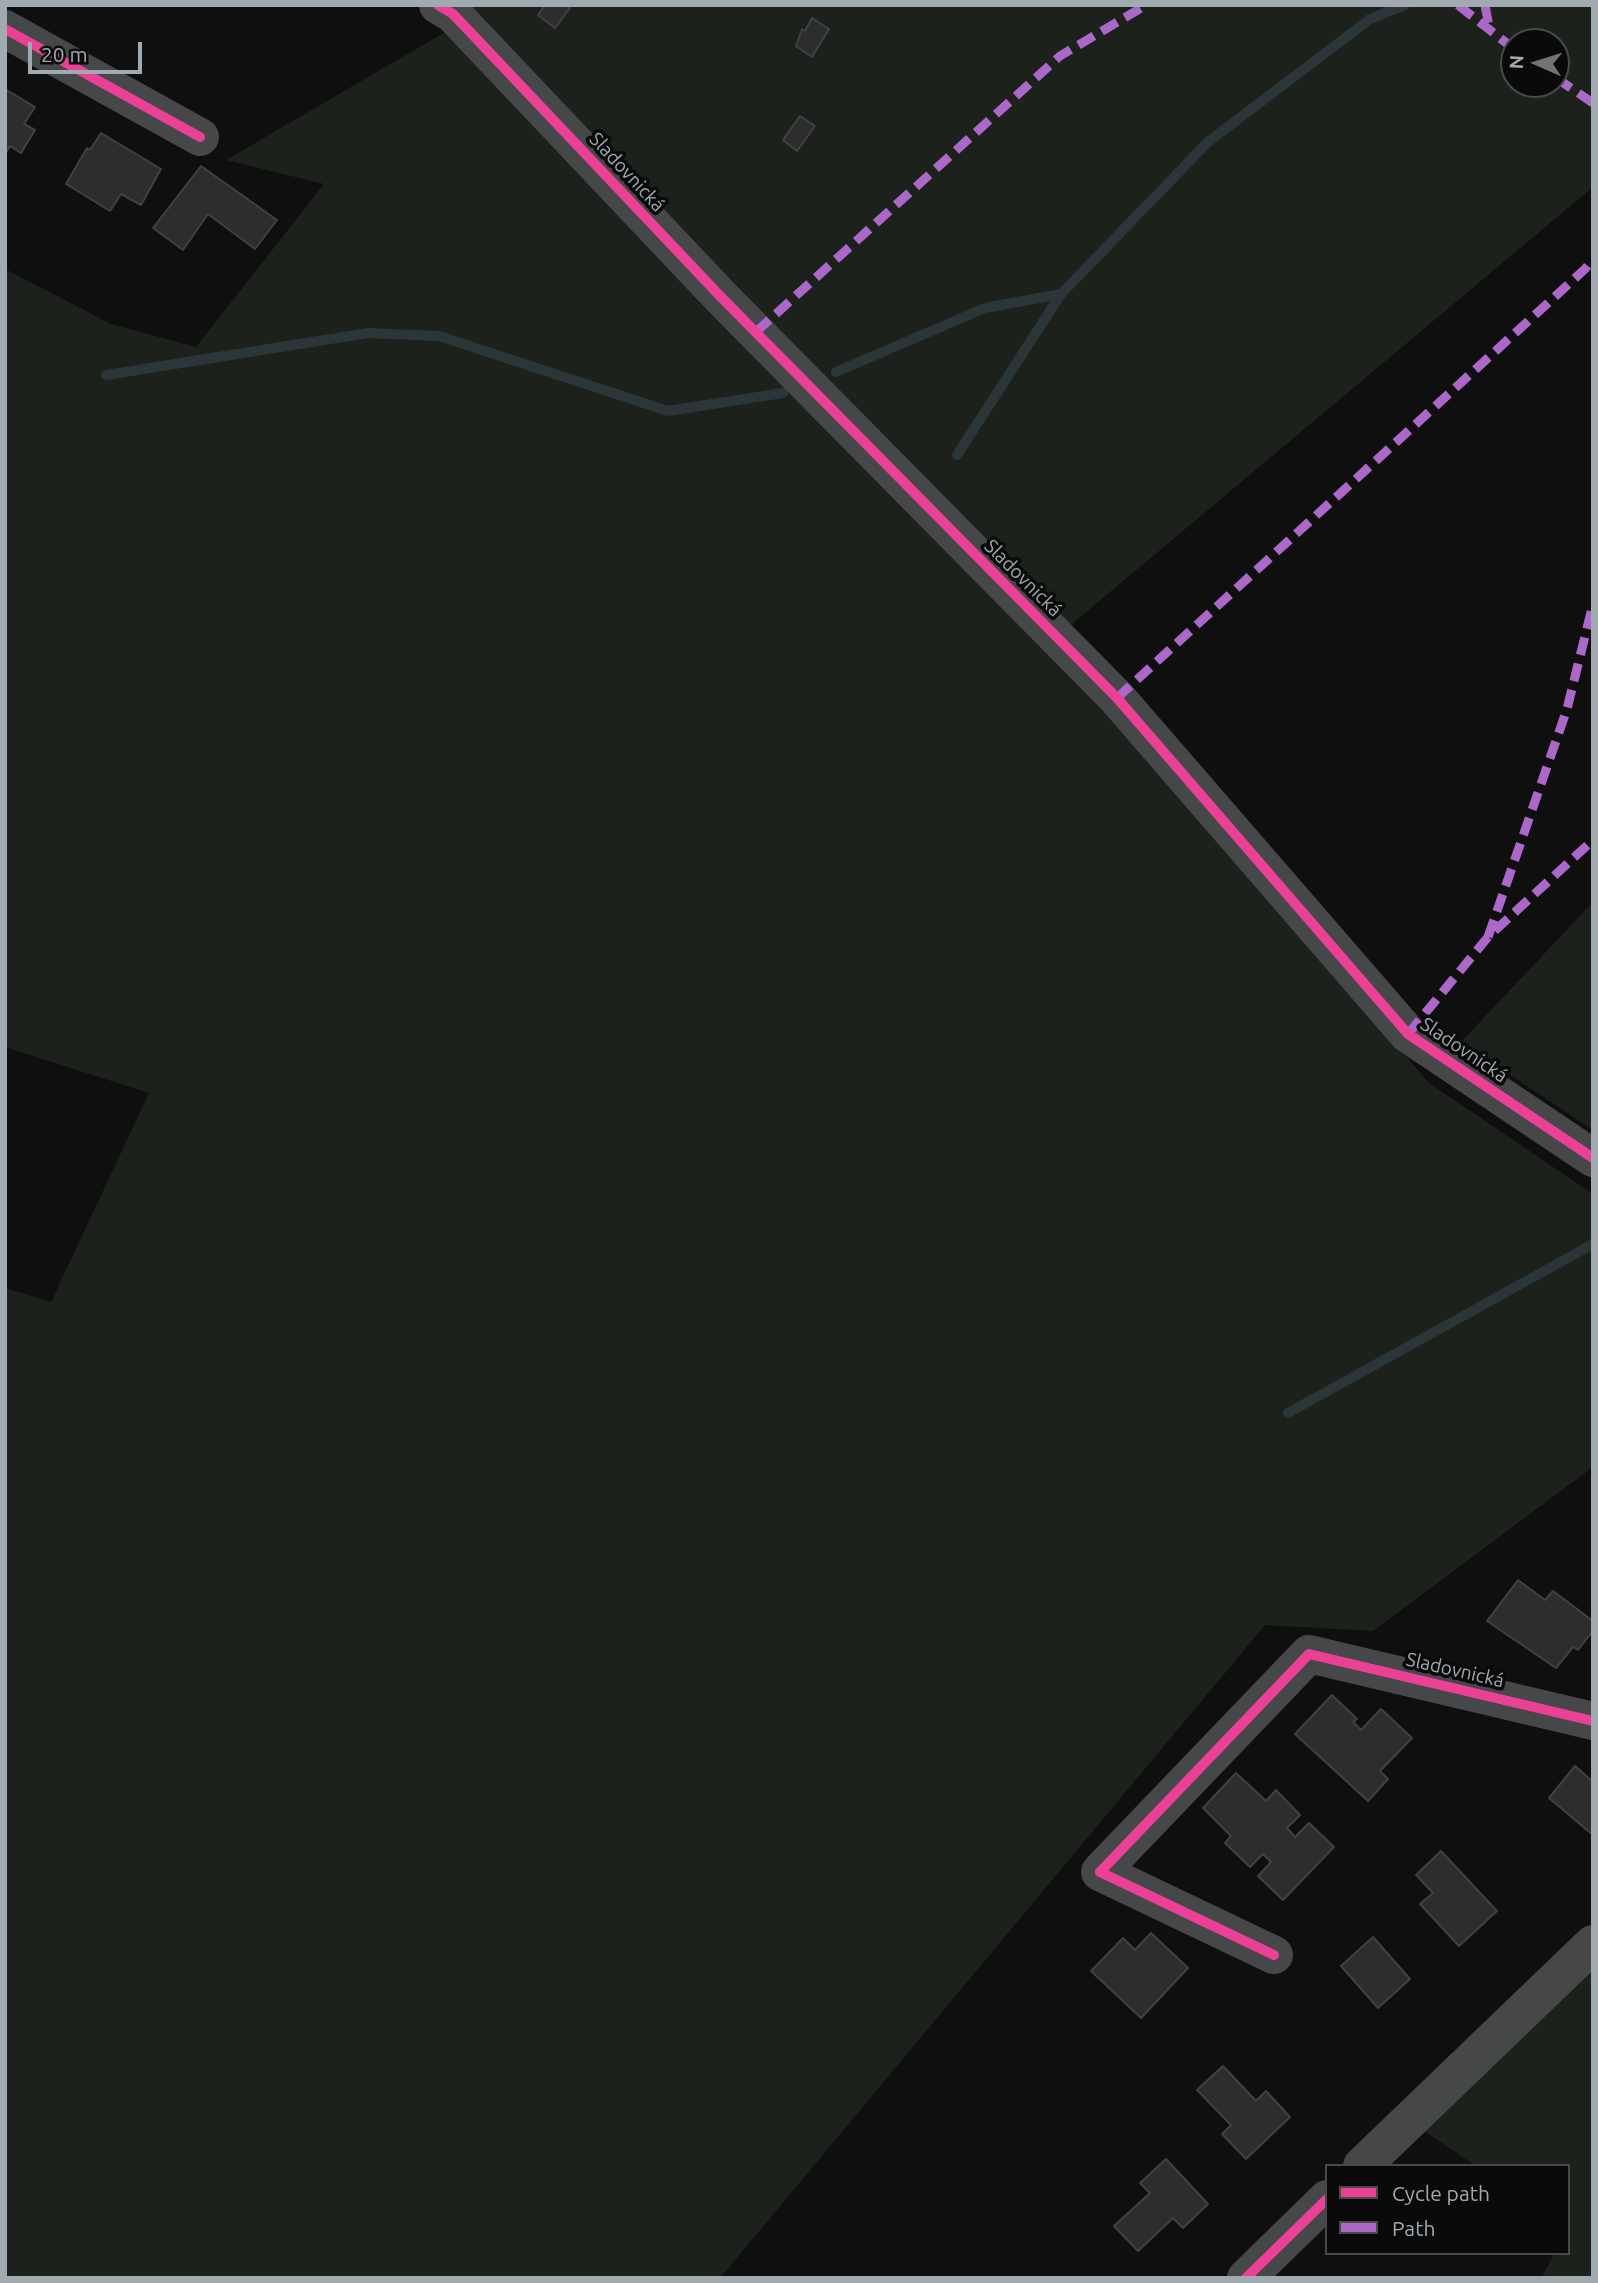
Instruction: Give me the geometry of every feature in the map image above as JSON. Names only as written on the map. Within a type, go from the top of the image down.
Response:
[{"type":"street","name":"Sladovnická","points":[[438,5],[453,14],[730,306],[1117,698],[1408,1034],[1593,1158]]},
{"type":"street","points":[[5,29],[200,137]]},
{"type":"street","name":"Sladovnická","points":[[1274,1955],[1100,1872],[1310,1654],[1593,1721]]},
{"type":"street","points":[[1364,2164],[1593,1944]]},
{"type":"street","points":[[1246,2278],[1325,2201]]},
{"type":"shaded area","points":[[452,5],[1593,5],[1593,187],[1048,644],[1429,1083],[1593,1194],[1593,1467],[1373,1631],[1265,1625],[720,2278],[5,2278],[5,1288],[51,1302],[149,1093],[5,1047],[5,269],[111,324],[196,347],[324,184],[226,160],[471,17]]},
{"type":"shaded area","points":[[1593,902],[1593,1130],[1461,1042]]},
{"type":"shaded area","points":[[1593,1961],[1593,2278],[1541,2278],[1554,2255],[1570,2255],[1570,2164],[1473,2164],[1418,2127]]},
{"type":"building","points":[[545,5],[566,5],[570,8],[555,28],[538,15]]},
{"type":"building","points":[[812,18],[829,29],[812,57],[796,46],[802,29],[805,31]]},
{"type":"building","points":[[5,89],[35,107],[24,124],[35,130],[21,153],[10,146],[5,154]]},
{"type":"building","points":[[800,116],[815,126],[797,151],[783,140]]},
{"type":"building","points":[[101,133],[161,169],[141,205],[121,194],[110,211],[66,184],[87,148],[90,150]]},
{"type":"building","points":[[201,166],[277,220],[255,249],[208,214],[183,250],[153,228]]},
{"type":"building","points":[[1518,1580],[1545,1600],[1553,1591],[1593,1621],[1593,1631],[1578,1650],[1573,1647],[1556,1668],[1487,1621]]},
{"type":"building","points":[[1332,1695],[1357,1719],[1353,1722],[1361,1730],[1381,1709],[1412,1738],[1380,1771],[1388,1779],[1368,1801],[1295,1734]]},
{"type":"building","points":[[1575,1766],[1591,1780],[1593,1778],[1593,1835],[1549,1798]]},
{"type":"building","points":[[1236,1773],[1266,1801],[1276,1790],[1300,1815],[1287,1828],[1295,1837],[1309,1823],[1334,1847],[1283,1900],[1258,1876],[1271,1862],[1263,1854],[1250,1867],[1225,1843],[1231,1836],[1203,1808]]},
{"type":"building","points":[[1441,1851],[1497,1911],[1459,1946],[1420,1904],[1433,1893],[1416,1875]]},
{"type":"building","points":[[1151,1933],[1188,1968],[1141,2018],[1091,1971],[1123,1938],[1135,1950]]},
{"type":"building","points":[[1373,1937],[1410,1979],[1378,2008],[1341,1966]]},
{"type":"building","points":[[1223,2066],[1256,2101],[1266,2091],[1290,2117],[1246,2159],[1222,2134],[1231,2125],[1197,2090]]},
{"type":"building","points":[[1166,2159],[1208,2204],[1183,2228],[1173,2218],[1138,2251],[1114,2226],[1150,2193],[1140,2183]]},
{"type":"waterway","points":[[836,372],[985,308],[1061,294],[1208,142],[1370,19],[1405,5]]},
{"type":"waterway","points":[[957,455],[1061,294]]},
{"type":"waterway","points":[[106,375],[368,333],[439,336],[668,411],[783,393]]},
{"type":"waterway","points":[[1288,1413],[1593,1244]]},
{"type":"marked path","points":[[756,332],[1060,56],[1146,5]]},
{"type":"marked path","points":[[1458,5],[1500,38]]},
{"type":"marked path","points":[[1485,5],[1490,32]]},
{"type":"marked path","points":[[1570,87],[1593,103]]},
{"type":"marked path","points":[[1117,698],[1593,259]]},
{"type":"marked path","points":[[1488,937],[1567,709],[1593,604]]},
{"type":"marked path","points":[[1408,1034],[1488,937],[1593,840]]},
{"type":"cycle path","points":[[438,5],[453,14],[721,297],[1117,698],[1408,1034],[1593,1158]]},
{"type":"cycle path","points":[[5,29],[200,137]]},
{"type":"cycle path","points":[[1274,1955],[1100,1872],[1309,1654],[1593,1721]]},
{"type":"cycle path","points":[[1246,2278],[1325,2201]]}]
